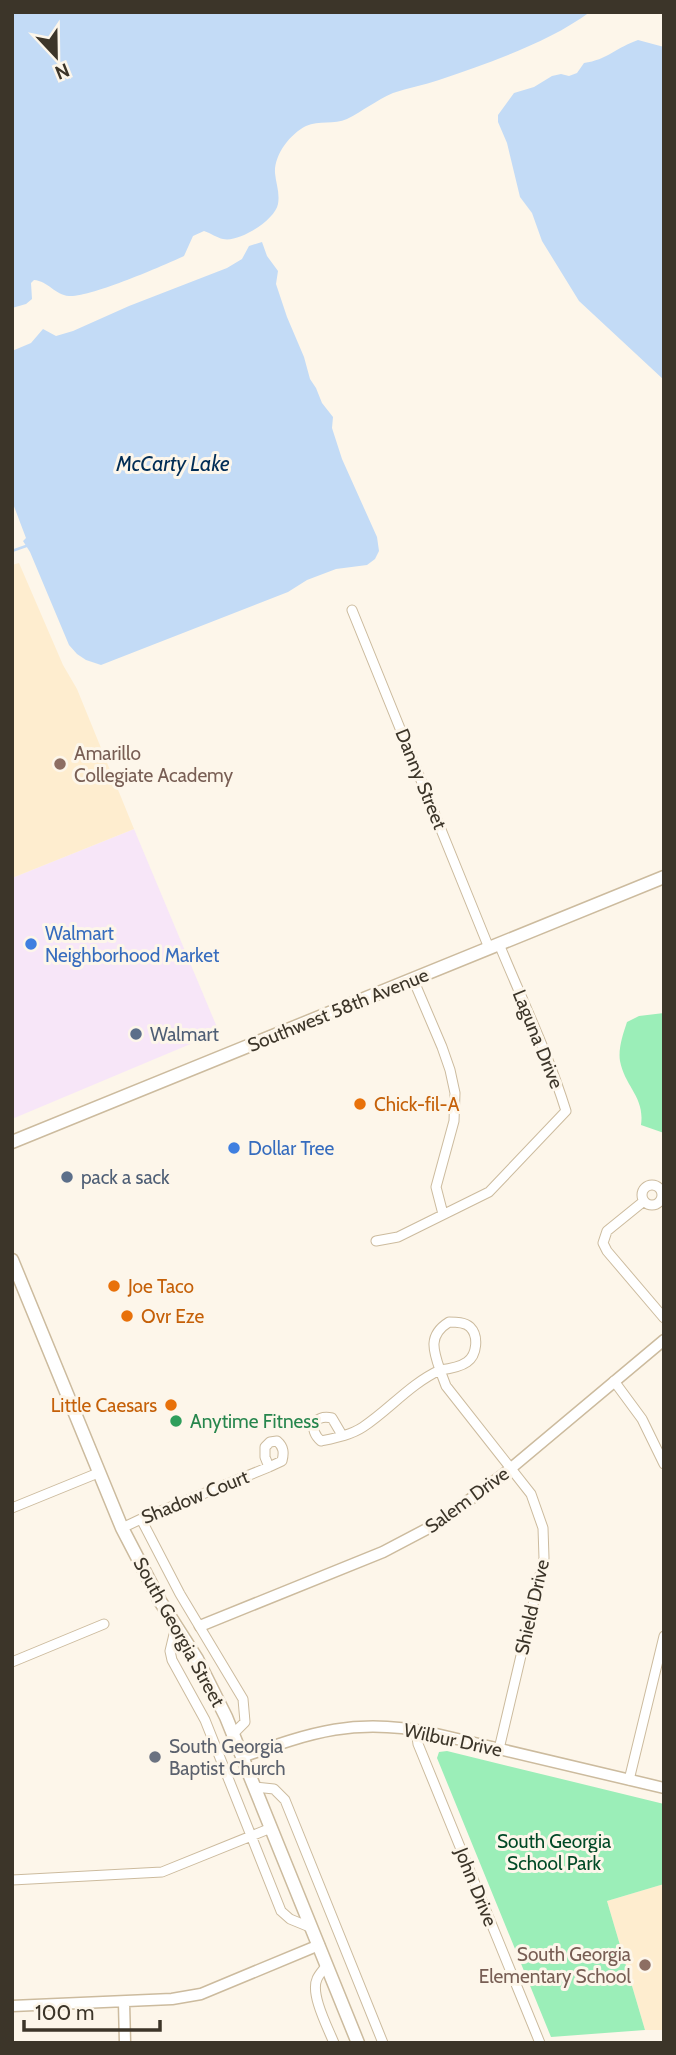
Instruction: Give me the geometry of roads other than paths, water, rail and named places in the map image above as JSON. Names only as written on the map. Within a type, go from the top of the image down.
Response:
[{"type":"main road","name":"Southwest 58th Avenue","points":[[12,1142],[664,877]]},
{"type":"main road","name":"South Georgia Street","points":[[12,1260],[121,1528],[197,1659],[233,1734],[358,2043]]},
{"type":"street","name":"Danny Street","points":[[352,610],[494,946]]},
{"type":"street","name":"Laguna Drive","points":[[376,1241],[398,1237],[489,1192],[566,1111],[553,1068],[494,946]]},
{"type":"street","points":[[413,979],[442,1047],[454,1093],[454,1121],[436,1187],[443,1214]]},
{"type":"street","points":[[644,1201],[607,1231],[603,1243],[664,1318]]},
{"type":"street","points":[[342,1435],[363,1427],[422,1379],[467,1362],[476,1351],[476,1338],[470,1326],[449,1322],[439,1328],[434,1336],[434,1355],[440,1370]]},
{"type":"street","name":"Salem Drive","points":[[200,1626],[383,1552],[457,1511],[664,1340]]},
{"type":"street","name":"Shield Drive","points":[[440,1370],[446,1386],[535,1503],[543,1528],[544,1558],[499,1749]]},
{"type":"street","points":[[614,1381],[642,1419],[664,1464]]},
{"type":"street","name":"Shadow Court","points":[[121,1528],[269,1467]]},
{"type":"street","points":[[12,1507],[98,1473]]},
{"type":"street","points":[[141,1520],[243,1699],[245,1722],[233,1734]]},
{"type":"street","points":[[12,1661],[104,1624]]},
{"type":"street","points":[[176,1626],[170,1651],[172,1660],[205,1720],[281,1911],[290,1919],[312,1928]]},
{"type":"street","points":[[629,1780],[664,1636]]},
{"type":"street","name":"Wilbur Drive","points":[[242,1757],[317,1731],[368,1726],[416,1730],[664,1788]]},
{"type":"street","name":"John Drive","points":[[416,1730],[418,1744],[540,2043]]},
{"type":"street","points":[[255,1787],[274,1789],[285,1800],[383,2043]]},
{"type":"street","points":[[12,1880],[162,1872],[271,1828]]},
{"type":"street","points":[[12,2006],[172,1999],[201,1994],[319,1945]]},
{"type":"street","points":[[327,1965],[317,1978],[315,1987],[317,2000],[334,2043]]},
{"type":"street","points":[[124,2002],[125,2043]]},
{"type":"water","points":[[12,12],[590,12],[555,34],[517,51],[439,80],[393,93],[347,119],[306,126],[289,140],[277,159],[275,173],[278,204],[275,210],[247,234],[223,239],[204,231],[193,236],[184,256],[126,280],[79,295],[64,295],[34,280],[31,283],[32,299],[12,308]]},
{"type":"water","points":[[638,40],[664,47],[664,380],[579,301],[542,241],[532,213],[520,197],[507,143],[498,122],[498,115],[514,93],[534,87],[552,76],[577,73],[584,63],[599,59]]},
{"type":"water","name":"McCarty Lake","points":[[262,242],[267,256],[278,271],[276,284],[287,317],[310,379],[322,403],[333,417],[332,428],[342,459],[377,537],[379,551],[375,559],[367,565],[336,569],[307,580],[288,592],[101,665],[86,660],[69,645],[23,541],[26,538],[12,501],[12,351],[31,343],[43,329],[56,336],[73,331],[227,268],[242,259],[249,246]]},
{"type":"waterway","points":[[12,551],[29,545]]},
{"type":"place","name":"Amarillo Collegiate Academy","points":[[60,764]]},
{"type":"place","name":"Walmart Neighborhood Market","points":[[31,944]]},
{"type":"place","name":"Walmart","points":[[136,1034]]},
{"type":"place","name":"Chick-fil-A","points":[[360,1104]]},
{"type":"place","name":"Dollar Tree","points":[[234,1148]]},
{"type":"place","name":"pack a sack","points":[[67,1177]]},
{"type":"place","name":"Joe Taco","points":[[114,1286]]},
{"type":"place","name":"Ovr Eze","points":[[127,1316]]},
{"type":"place","name":"Little Caesars","points":[[171,1405]]},
{"type":"place","name":"Anytime Fitness","points":[[176,1421]]},
{"type":"place","name":"South Georgia Baptist Church","points":[[155,1757]]},
{"type":"place","name":"South Georgia Elementary School","points":[[645,1965]]},
{"type":"park label","name":"South Georgia School Park","points":[[554,1852]]}]
